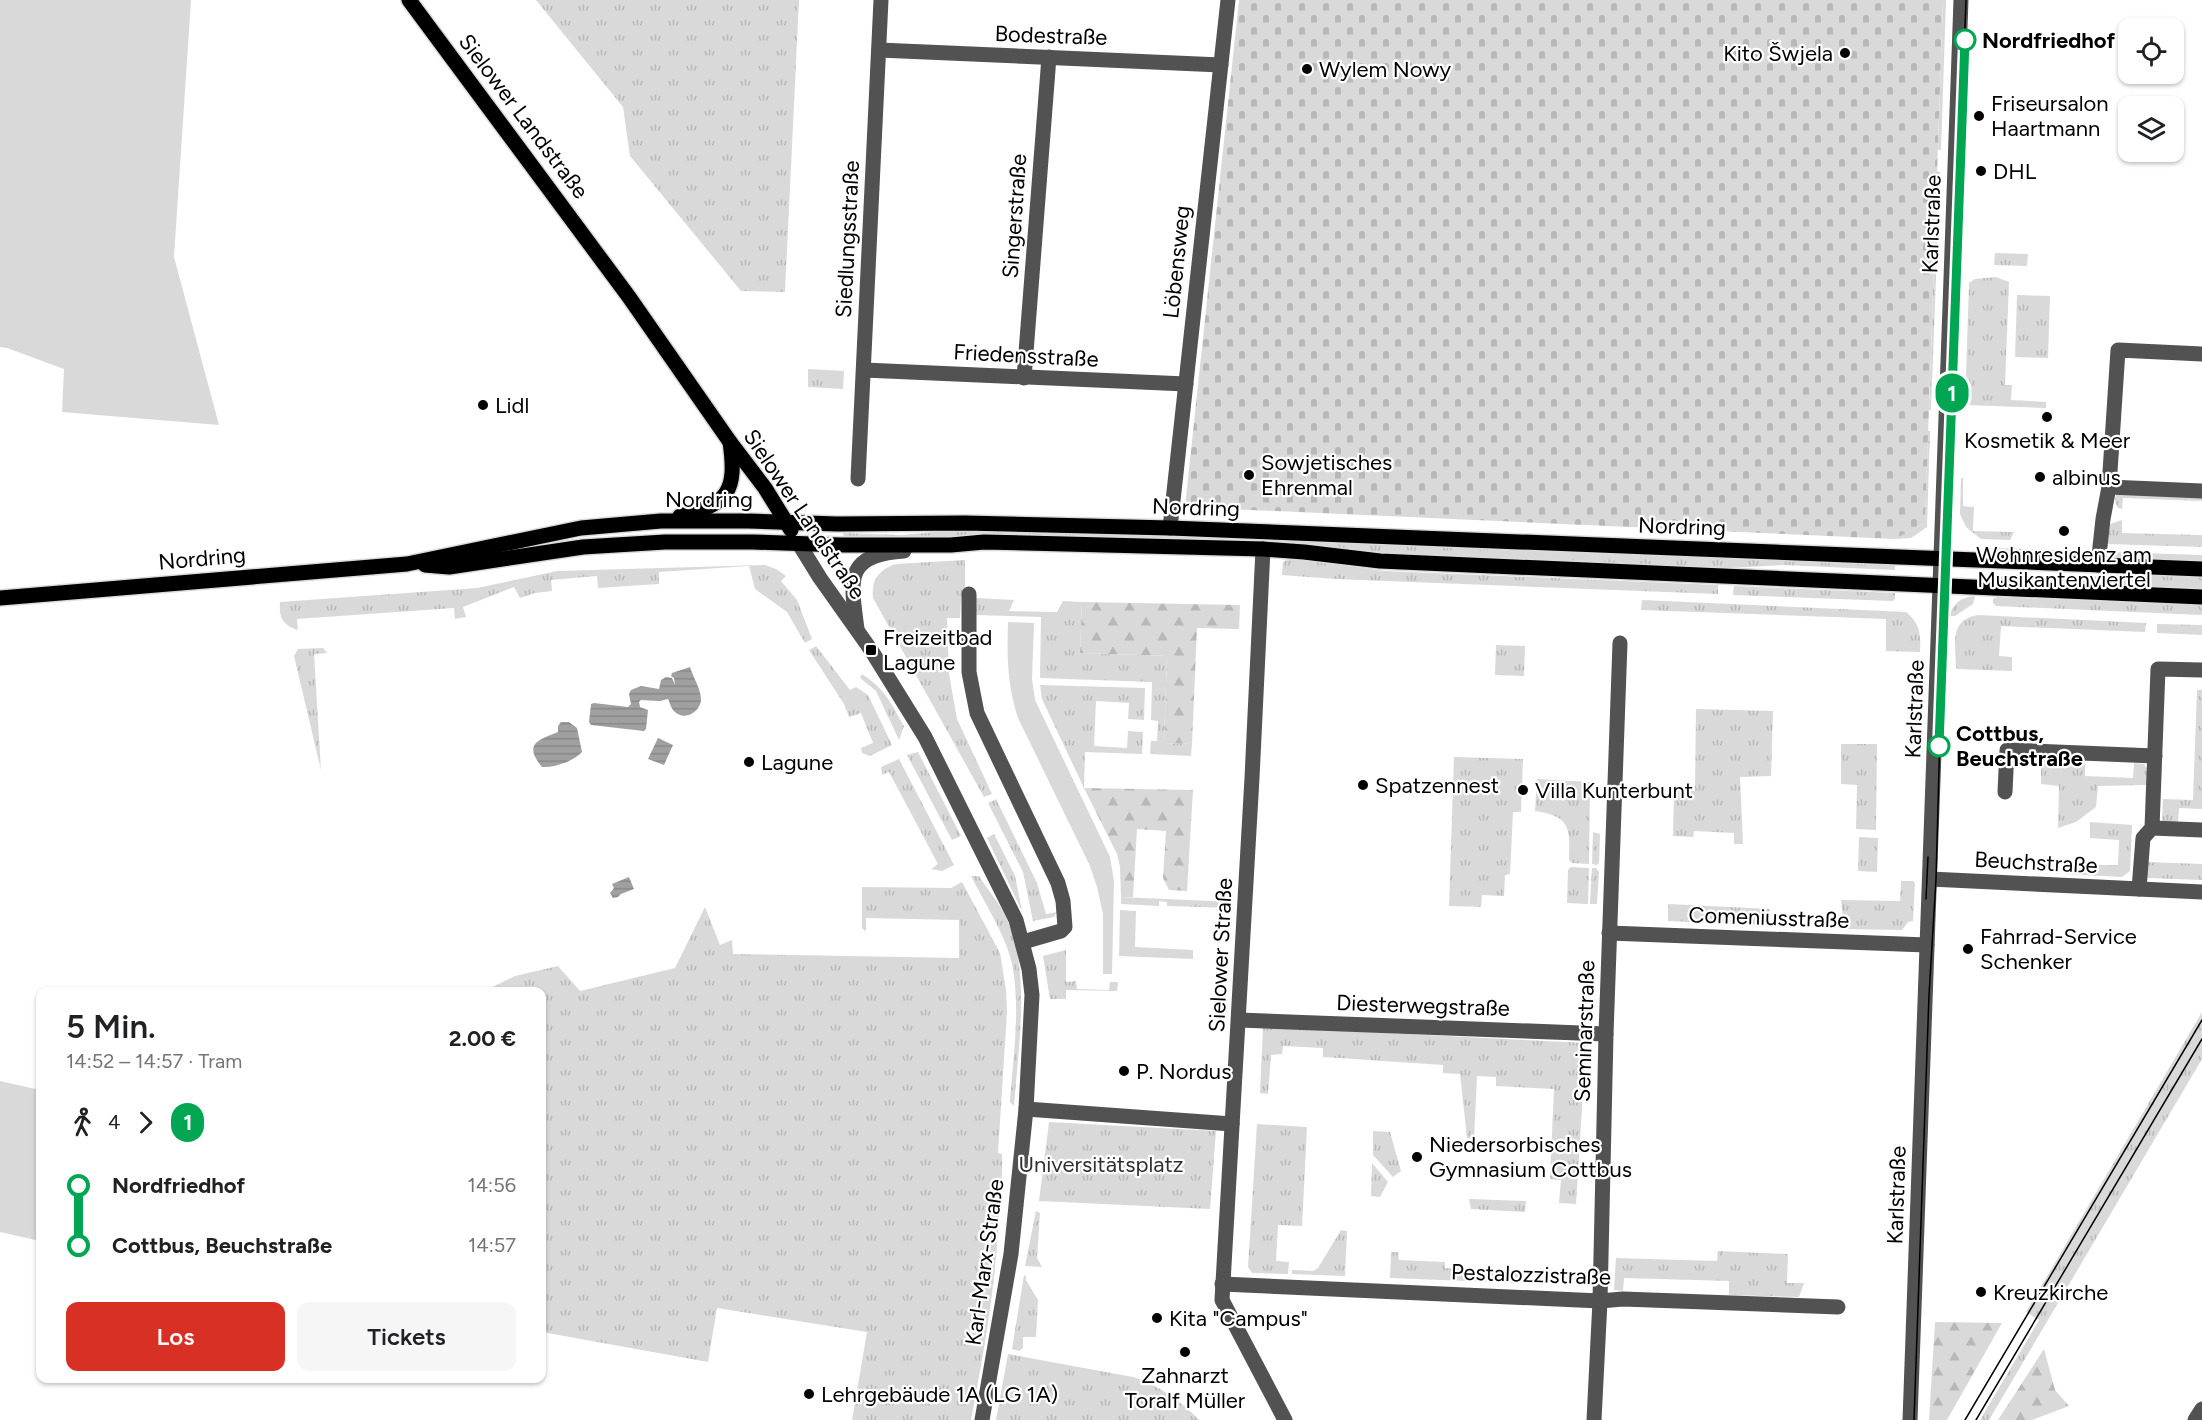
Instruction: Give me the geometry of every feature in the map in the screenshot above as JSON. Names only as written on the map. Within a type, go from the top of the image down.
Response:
[{"type":"main road","name":"Sielower Landstraße","points":[[409,0],[629,297],[730,442],[765,488],[799,544]]},
{"type":"main road","points":[[661,521],[692,513],[717,503],[727,492],[733,472],[730,442]]},
{"type":"main road","name":"Nordring","points":[[0,598],[407,564],[581,528],[661,521],[748,521],[787,524],[965,523],[1170,528],[2202,569]]},
{"type":"main road","name":"Nordring","points":[[407,564],[449,567],[583,547],[665,542],[951,545],[984,542],[1263,549],[1380,561],[2202,597]]},
{"type":"street","name":"Siedlungsstraße","points":[[858,479],[881,0]]},
{"type":"street","name":"Löbensweg","points":[[1170,528],[1228,0]]},
{"type":"street","name":"Karlstraße","points":[[1910,1420],[1961,0]]},
{"type":"street","name":"Bodestraße","points":[[879,50],[1221,65]]},
{"type":"street","name":"Singerstraße","points":[[1024,378],[1049,57]]},
{"type":"street","points":[[2098,566],[2109,487],[2118,350],[2202,354]]},
{"type":"street","name":"Friedensstraße","points":[[864,370],[1185,384]]},
{"type":"street","points":[[2109,487],[2202,491]]},
{"type":"street","name":"Sielower Landstraße","points":[[799,544],[925,737],[1016,920],[1029,969],[1032,995],[1026,1109]]},
{"type":"street","points":[[857,631],[853,588],[860,564],[875,555],[886,552],[924,550],[951,545]]},
{"type":"street","name":"Sielower Straße","points":[[1263,549],[1222,1300],[1285,1420]]},
{"type":"street","points":[[969,594],[969,672],[977,713],[1058,883],[1063,901],[1065,927],[1052,935],[1023,942]]},
{"type":"street","name":"Seminarstraße","points":[[1594,1420],[1600,1301],[1609,933],[1620,643]]},
{"type":"street","points":[[2139,889],[2143,838],[2152,828],[2158,669],[2202,670]]},
{"type":"street","points":[[2005,792],[2007,750],[2155,756]]},
{"type":"street","points":[[2152,828],[2202,830]]},
{"type":"street","name":"Beuchstraße","points":[[1930,879],[2202,892]]},
{"type":"street","name":"Comeniusstraße","points":[[1609,933],[1927,945]]},
{"type":"street","name":"Diesterwegstraße","points":[[1239,1020],[1606,1034]]},
{"type":"street","points":[[1026,1109],[1232,1124]]},
{"type":"street","name":"Karl-Marx-Straße","points":[[982,1420],[1011,1254],[1026,1109]]},
{"type":"street","name":"Pestalozzistraße","points":[[1222,1284],[1600,1301],[1623,1299],[1838,1307]]},
{"type":"street","points":[[2195,1420],[2202,1408]]},
{"type":"green space","points":[[0,0],[191,0],[174,257],[219,425],[62,412],[64,369],[0,347]]},
{"type":"green space","points":[[536,0],[799,0],[785,292],[741,291],[630,156],[623,107]]},
{"type":"green space","name":"Nordfriedhof","points":[[1239,0],[1943,0],[1925,523],[1895,539],[1185,507]]},
{"type":"green space","points":[[1943,0],[1946,0],[1941,150],[1938,150]]},
{"type":"green space","points":[[1937,172],[1940,172],[1931,410],[1929,410]]},
{"type":"green space","points":[[1995,253],[2028,254],[2027,266],[1994,265]]},
{"type":"green space","points":[[1996,277],[2009,282],[2005,385],[2012,385],[2011,400],[2046,402],[2046,408],[1965,405],[1969,283],[1975,279]]},
{"type":"green space","points":[[2017,295],[2050,296],[2048,358],[2015,357]]},
{"type":"green space","points":[[808,369],[844,371],[843,389],[808,387]]},
{"type":"green space","points":[[1928,431],[1930,431],[1927,527],[1911,538],[1895,539],[1925,523]]},
{"type":"green space","points":[[1961,478],[1963,478],[1963,506],[1974,507],[1973,531],[2014,532],[2010,540],[1981,539],[1966,527],[1960,514]]},
{"type":"green space","points":[[2118,492],[2202,495],[2202,501],[2123,498],[2122,509],[2118,508],[2115,501]]},
{"type":"green space","points":[[2122,520],[2122,533],[2202,535],[2202,547],[2107,544],[2110,524]]},
{"type":"green space","points":[[970,529],[1220,536],[1220,541],[972,535],[932,540],[844,538],[843,533],[901,535]]},
{"type":"green space","points":[[1234,536],[1895,563],[1895,570],[1783,565],[1710,569],[1389,555],[1234,542]]},
{"type":"green space","points":[[1995,548],[2090,551],[2083,557],[1994,553]]},
{"type":"green space","points":[[2108,552],[2202,555],[2202,561],[2112,558]]},
{"type":"green space","points":[[1291,558],[1385,571],[1718,585],[1718,594],[1282,575],[1283,562]]},
{"type":"green space","points":[[965,560],[965,593],[961,598],[960,618],[947,618],[949,674],[957,719],[992,794],[984,797],[873,598],[873,586],[877,576],[890,566]]},
{"type":"green space","points":[[765,565],[786,576],[781,581],[797,600],[812,639],[805,643],[787,612],[755,589],[749,566],[659,572],[659,584],[598,588],[597,576],[551,580],[552,591],[520,598],[514,587],[463,607],[466,617],[455,619],[454,608],[297,619],[298,630],[285,623],[280,612],[280,602],[477,588],[557,571]]},
{"type":"green space","points":[[2127,574],[2202,577],[2202,589],[1993,581],[1993,576],[2078,578]]},
{"type":"green space","points":[[1734,586],[1895,593],[1895,599],[1893,601],[1733,595]]},
{"type":"green space","points":[[1975,596],[1973,604],[1955,616],[1950,616],[1958,602]]},
{"type":"green space","points":[[1997,597],[2202,605],[2202,615],[1996,606],[1993,599]]},
{"type":"green space","points":[[976,598],[1014,600],[1009,611],[1057,612],[1063,601],[1082,602],[1080,653],[1167,656],[1164,743],[1192,744],[1191,756],[1150,754],[1151,741],[1157,741],[1158,721],[1151,720],[1152,682],[1040,678],[1041,617],[976,615]]},
{"type":"green space","points":[[1642,600],[1906,612],[1914,620],[1919,630],[1920,652],[1886,651],[1886,619],[1641,610]]},
{"type":"green space","points":[[1082,602],[1240,605],[1239,629],[1197,628],[1192,744],[1164,743],[1167,656],[1080,653]]},
{"type":"green space","points":[[1978,615],[2146,623],[2145,632],[2001,626],[1999,656],[2012,657],[2012,671],[1956,669],[1955,643],[1958,628],[1968,618]]},
{"type":"green space","points":[[1008,622],[1034,623],[1032,679],[1035,700],[1110,857],[1114,881],[1112,974],[1103,974],[1103,914],[1090,866],[1018,718],[1008,670]]},
{"type":"green space","points":[[2157,624],[2202,625],[2202,635],[2157,633]]},
{"type":"green space","points":[[1496,645],[1525,646],[1524,676],[1495,675]]},
{"type":"green space","points":[[816,646],[850,690],[856,687],[868,695],[892,745],[870,756],[862,753],[861,748],[873,743],[861,713],[849,717],[844,704],[809,650]]},
{"type":"green space","points":[[323,648],[327,653],[314,654],[321,770],[294,656],[298,649]]},
{"type":"green space","points":[[862,674],[882,691],[904,726],[899,740],[876,691],[860,678]]},
{"type":"green space","points":[[1040,685],[1145,688],[1144,720],[1128,719],[1129,703],[1096,701],[1094,746],[1127,748],[1128,731],[1143,732],[1142,754],[1085,752],[1084,788],[1042,699]]},
{"type":"green space","points":[[2197,690],[2202,690],[2202,809],[2179,808],[2178,822],[2162,822],[2163,799],[2193,800]]},
{"type":"green space","points":[[1696,709],[1773,711],[1771,776],[1740,777],[1743,844],[1734,844],[1734,833],[1694,831],[1693,837],[1673,836],[1674,791],[1695,791]]},
{"type":"green space","points":[[1841,744],[1877,744],[1876,830],[1856,829],[1857,785],[1841,784]]},
{"type":"green space","points":[[918,752],[961,836],[952,840],[907,755]]},
{"type":"green space","points":[[2020,755],[2085,757],[2085,776],[2133,778],[2134,763],[2144,764],[2148,770],[2147,785],[2098,786],[2096,807],[2076,822],[2058,828],[2059,786],[2041,784],[2041,766],[2020,766],[2015,760]]},
{"type":"green space","points":[[1454,757],[1523,759],[1521,812],[1513,812],[1510,874],[1505,875],[1504,896],[1482,895],[1481,907],[1449,906]]},
{"type":"green space","points":[[899,759],[954,865],[942,871],[931,869],[938,864],[889,772],[882,775],[881,767]]},
{"type":"green space","points":[[1537,779],[1590,782],[1589,864],[1572,863],[1569,860],[1568,832],[1562,821],[1556,816],[1535,811]]},
{"type":"green space","points":[[1084,788],[1193,790],[1187,891],[1169,890],[1163,878],[1166,831],[1137,829],[1133,897],[1121,897],[1117,854]]},
{"type":"green space","points":[[996,799],[1037,883],[1046,914],[1057,912],[1054,917],[1033,921],[1023,872],[988,803]]},
{"type":"green space","points":[[2090,822],[2132,825],[2130,871],[2122,877],[2064,874],[2065,865],[2118,865],[2119,840],[2090,838]]},
{"type":"green space","points":[[1593,832],[1600,834],[1597,865],[1592,864]]},
{"type":"green space","points":[[994,834],[1015,876],[1022,911],[987,838]]},
{"type":"green space","points":[[1859,837],[1878,838],[1877,872],[1858,871]]},
{"type":"green space","points":[[2145,862],[2202,864],[2202,880],[2148,878],[2145,873]]},
{"type":"green space","points":[[1571,867],[1589,868],[1588,904],[1567,903],[1568,870]]},
{"type":"green space","points":[[1592,868],[1596,868],[1599,872],[1597,904],[1590,904]]},
{"type":"green space","points":[[971,876],[979,876],[1005,915],[1018,959],[1021,1009],[1014,1106],[1010,1102],[1016,1015],[1012,964],[1000,930]]},
{"type":"green space","points":[[1901,881],[1915,883],[1913,921],[1908,922],[1902,930],[1844,929],[1841,900],[1900,901]]},
{"type":"green space","points":[[962,882],[1000,953],[1007,1012],[998,1153],[1002,1154],[1002,1169],[995,1266],[985,1343],[971,1420],[852,1420],[867,1332],[717,1308],[708,1362],[546,1333],[546,987],[492,987],[515,976],[558,966],[580,991],[675,968],[705,907],[720,945],[732,940],[733,954],[959,958],[959,920],[866,918],[866,931],[862,928],[862,887],[951,888]]},
{"type":"green space","points":[[1121,897],[1232,902],[1232,908],[1167,906],[1167,902],[1159,901],[1159,906],[1121,904]]},
{"type":"green space","points":[[1668,904],[1770,909],[1768,925],[1668,921]]},
{"type":"green space","points":[[1120,910],[1136,911],[1135,947],[1193,950],[1193,959],[1119,956]]},
{"type":"green space","points":[[1066,950],[1066,982],[1076,981],[1077,989],[1109,990],[1110,982],[1118,982],[1117,991],[1066,990],[1066,999],[1050,999],[1043,956]]},
{"type":"green space","points":[[2202,1012],[2202,1059],[1989,1420],[1980,1420],[2039,1320],[2026,1312]]},
{"type":"green space","points":[[1263,1027],[1586,1043],[1576,1204],[1559,1203],[1561,1180],[1550,1179],[1554,1089],[1496,1086],[1496,1077],[1477,1076],[1474,1139],[1467,1138],[1460,1074],[1443,1073],[1443,1065],[1323,1057],[1323,1048],[1283,1046],[1282,1054],[1271,1055],[1268,1094],[1260,1093]]},
{"type":"green space","points":[[0,1081],[36,1089],[36,1240],[0,1232]]},
{"type":"green space","name":"Universitätsplatz","points":[[1049,1122],[1216,1131],[1210,1209],[1039,1201]]},
{"type":"green space","points":[[1257,1124],[1307,1127],[1302,1226],[1278,1225],[1276,1261],[1289,1262],[1288,1274],[1252,1273],[1248,1267]]},
{"type":"green space","points":[[1373,1131],[1390,1132],[1401,1171],[1393,1177],[1373,1155]]},
{"type":"green space","points":[[1372,1163],[1388,1182],[1380,1197],[1371,1196]]},
{"type":"green space","points":[[1469,1199],[1526,1201],[1525,1212],[1471,1209]]},
{"type":"green space","points":[[1036,1211],[1040,1213],[1037,1258],[1042,1267],[1025,1266]]},
{"type":"green space","points":[[1341,1230],[1347,1231],[1345,1276],[1292,1274],[1292,1270],[1313,1271],[1318,1268]]},
{"type":"green space","points":[[1718,1251],[1788,1254],[1787,1283],[1804,1283],[1799,1297],[1729,1295],[1729,1281],[1624,1278],[1623,1291],[1614,1290],[1616,1258],[1717,1261]]},
{"type":"green space","points":[[1391,1252],[1398,1252],[1399,1260],[1445,1262],[1445,1268],[1522,1270],[1521,1283],[1390,1278]]},
{"type":"green space","points":[[1024,1275],[1038,1300],[1036,1337],[1023,1337],[1023,1348],[1019,1351],[1012,1349]]},
{"type":"green space","points":[[1935,1322],[2002,1323],[1947,1420],[1929,1420]]},
{"type":"green space","points":[[2044,1349],[2055,1390],[2069,1406],[2032,1420],[1998,1420]]},
{"type":"green space","points":[[1008,1354],[1133,1377],[1169,1394],[1199,1420],[996,1420]]},
{"type":"shaded area","points":[[690,667],[701,696],[698,708],[691,714],[679,715],[672,709],[668,699],[641,700],[640,707],[648,710],[644,731],[591,725],[589,722],[591,704],[628,707],[631,704],[629,694],[631,690],[641,686],[659,689],[661,680],[666,677],[672,678],[675,685],[672,673]]},
{"type":"shaded area","points":[[561,722],[569,722],[577,728],[582,752],[564,763],[542,767],[536,759],[533,748],[539,741],[558,732]]},
{"type":"shaded area","points":[[658,738],[673,745],[664,765],[648,759]]},
{"type":"shaded area","points":[[629,877],[634,889],[613,898],[610,893],[614,888],[612,884]]},
{"type":"tram line","points":[[1914,1420],[1929,995],[1936,879],[1944,585],[1966,0]]},
{"type":"tram line","name":"1","points":[[1939,746],[1965,40]]},
{"type":"tram line","points":[[1926,899],[1928,857]]},
{"type":"tram line","points":[[1965,1420],[2202,1020]]},
{"type":"tram line","points":[[1976,1420],[2202,1039]]},
{"type":"place","name":"Nordfriedhof","points":[[1965,40]]},
{"type":"place","name":"Kito Šwjela","points":[[1845,53]]},
{"type":"place","name":"Wylem Nowy","points":[[1307,69]]},
{"type":"place","name":"Friseursalon Haartmann","points":[[1979,116]]},
{"type":"place","name":"DHL","points":[[1981,171]]},
{"type":"place","name":"Lidl","points":[[483,405]]},
{"type":"place","name":"Kosmetik & Meer","points":[[2047,417]]},
{"type":"place","name":"Sowjetisches Ehrenmal","points":[[1249,475]]},
{"type":"place","name":"albinus","points":[[2040,477]]},
{"type":"place","name":"Wohnresidenz am Musikantenviertel","points":[[2064,531]]},
{"type":"place","name":"Freizeitbad Lagune","points":[[871,650]]},
{"type":"place","name":"Cottbus, Beuchstraße","points":[[1939,746]]},
{"type":"place","name":"Lagune","points":[[749,762]]},
{"type":"place","name":"Spatzennest","points":[[1363,785]]},
{"type":"place","name":"Villa Kunterbunt","points":[[1523,790]]},
{"type":"place","name":"Fahrrad-Service Schenker","points":[[1968,949]]},
{"type":"place","name":"P. Nordus","points":[[1124,1071]]},
{"type":"place","name":"Niedersorbisches Gymnasium Cottbus","points":[[1417,1157]]},
{"type":"place","name":"Kreuzkirche","points":[[1981,1292]]},
{"type":"place","name":"Kita \"Campus\"","points":[[1157,1318]]},
{"type":"place","name":"Zahnarzt Toralf Müller","points":[[1185,1352]]},
{"type":"place","name":"Lehrgebäude 1A (LG 1A)","points":[[809,1394]]}]
